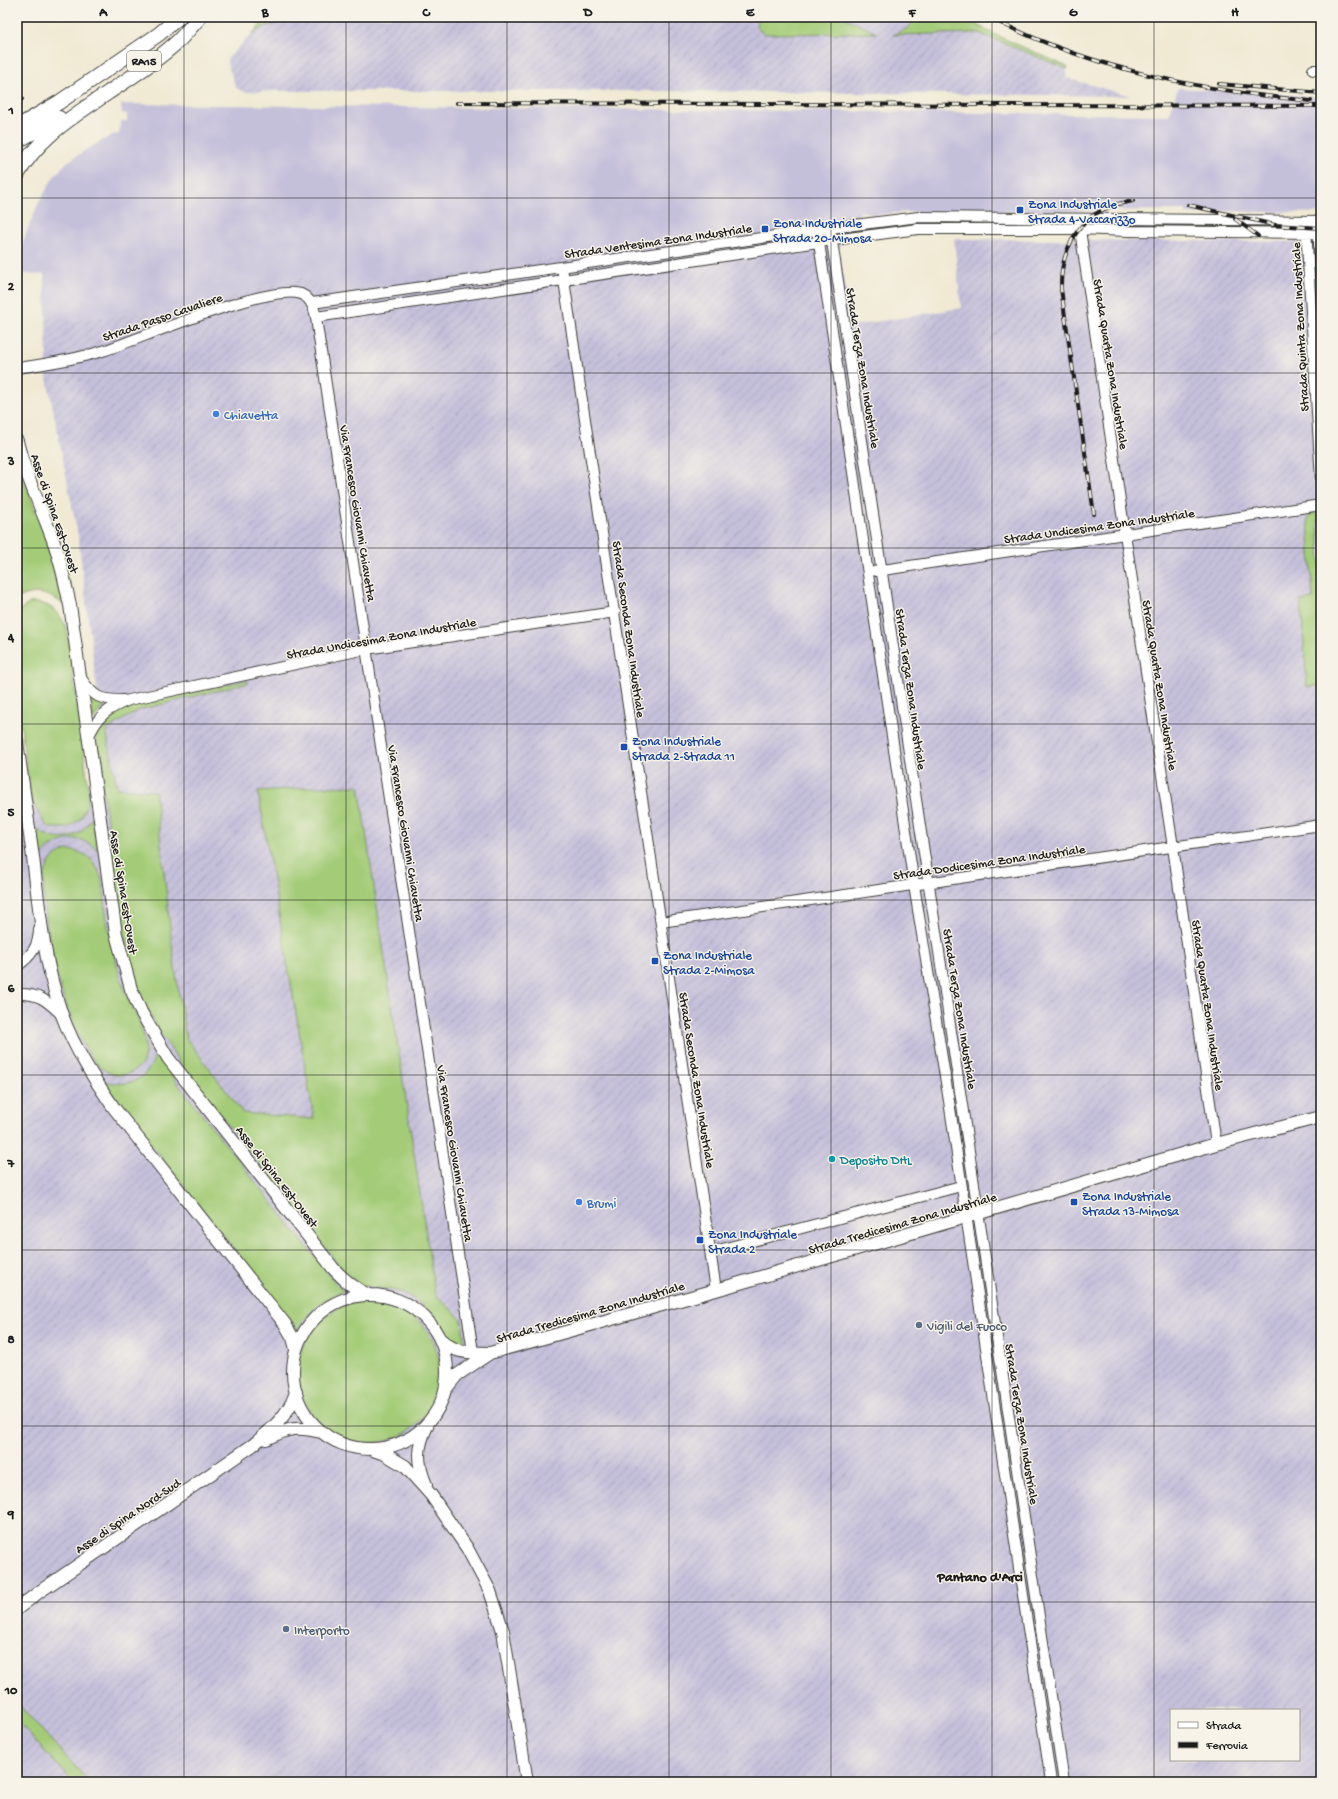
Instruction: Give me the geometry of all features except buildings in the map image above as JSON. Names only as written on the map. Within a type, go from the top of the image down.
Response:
[{"type":"highway","name":"RA15","points":[[19,126],[58,103],[159,34],[179,17]]},
{"type":"highway","name":"RA15","points":[[17,141],[58,119],[92,97],[140,64],[199,17]]},
{"type":"highway","points":[[17,175],[38,145],[54,130],[176,43],[199,17]]},
{"type":"main road","name":"Asse di Spina Est-Ovest","points":[[17,441],[22,460],[63,569],[70,605],[116,934],[123,964],[141,1012],[154,1036],[173,1064],[333,1268],[356,1290],[369,1296]]},
{"type":"main road","points":[[17,742],[31,840],[43,944],[51,980],[62,1016],[94,1080],[114,1108],[285,1324],[293,1338],[296,1349]]},
{"type":"main road","name":"Strada Tredicesima Zona Industriale","points":[[490,1353],[716,1290],[1216,1144],[1321,1117]]},
{"type":"main road","points":[[322,1433],[306,1414],[296,1392],[293,1373],[296,1349],[307,1328],[324,1310],[345,1300],[369,1296],[387,1298],[409,1307],[424,1318],[438,1337],[443,1348],[446,1366],[445,1390],[439,1407],[422,1436],[418,1454],[420,1470],[431,1495]]},
{"type":"main road","points":[[438,1337],[454,1350],[459,1352],[490,1353]]},
{"type":"main road","points":[[445,1390],[457,1375],[490,1353]]},
{"type":"main road","points":[[253,1445],[274,1427],[287,1410],[296,1392]]},
{"type":"main road","points":[[253,1445],[287,1430],[306,1429],[322,1433],[337,1442],[348,1446],[371,1449],[389,1447],[406,1441],[429,1422]]},
{"type":"main road","name":"Asse di Spina Nord-Sud","points":[[17,1609],[45,1588],[253,1445]]},
{"type":"main road","points":[[371,1449],[397,1460],[431,1495],[467,1548],[490,1590],[503,1631],[527,1782]]},
{"type":"street","name":"Strada Ventesima Zona Industriale","points":[[312,303],[759,238],[919,217],[1320,221]]},
{"type":"street","points":[[984,218],[984,230]]},
{"type":"street","name":"Strada Quarta Zona Industriale","points":[[1079,218],[1079,229],[1173,847],[1216,1144]]},
{"type":"street","points":[[1127,219],[1127,231]]},
{"type":"street","points":[[1154,219],[1154,232]]},
{"type":"street","name":"Strada Quinta Zona Industriale","points":[[1305,221],[1317,355],[1321,480]]},
{"type":"street","name":"Strada Quinta Zona Industriale","points":[[1320,221],[1321,273]]},
{"type":"street","name":"Strada Terza Zona Industriale","points":[[830,228],[1064,1782]]},
{"type":"street","name":"Strada Ventesima Zona Industriale","points":[[316,317],[705,258],[918,229],[1079,229],[1154,232],[1320,233]]},
{"type":"street","name":"Strada Terza Zona Industriale","points":[[817,230],[869,572],[914,885],[949,1101],[1051,1782]]},
{"type":"street","points":[[759,238],[761,250]]},
{"type":"street","points":[[703,246],[705,258]]},
{"type":"street","name":"Strada Seconda Zona Industriale","points":[[562,267],[716,1290]]},
{"type":"street","points":[[824,278],[837,277]]},
{"type":"street","name":"Strada Passo Cavaliere","points":[[17,368],[70,360],[105,350],[238,303],[279,294],[291,293],[301,294],[312,303]]},
{"type":"street","name":"Via Francesco Giovanni Chiavetta","points":[[312,303],[316,317],[473,1352]]},
{"type":"street","points":[[835,350],[848,349]]},
{"type":"street","name":"Strada Undicesima Zona Industriale","points":[[869,572],[1321,505]]},
{"type":"street","points":[[862,530],[875,529]]},
{"type":"street","name":"Strada Undicesima Zona Industriale","points":[[129,700],[366,649],[615,612]]},
{"type":"street","points":[[79,676],[88,690],[99,698],[129,700]]},
{"type":"street","points":[[88,738],[93,727],[105,711],[129,700]]},
{"type":"street","points":[[894,744],[907,742]]},
{"type":"street","name":"Strada Dodicesima Zona Industriale","points":[[661,922],[1321,825]]},
{"type":"street","points":[[17,966],[31,955],[36,948],[39,934],[40,915]]},
{"type":"street","points":[[17,994],[35,994],[46,1000],[62,1016]]},
{"type":"street","points":[[949,1101],[962,1101]]},
{"type":"street","points":[[711,1252],[961,1186]]},
{"type":"street","points":[[1011,1518],[1024,1516]]},
{"type":"shaded area","points":[[268,17],[939,17],[1067,69],[1066,78],[1131,96],[676,91],[245,92],[236,88],[227,59]]},
{"type":"shaded area","points":[[1178,88],[1321,97],[1321,213],[1216,211],[1212,214],[1186,213],[1186,210],[909,212],[874,215],[861,211],[337,292],[312,284],[309,275],[183,308],[70,320],[55,320],[46,311],[44,274],[38,275],[17,273],[20,251],[28,228],[38,204],[53,178],[67,162],[112,135],[119,134],[121,121],[127,121],[127,114],[122,113],[121,104],[1169,115]]},
{"type":"shaded area","points":[[861,211],[838,250],[852,326],[961,308],[954,239],[1321,242],[1321,1782],[17,1782],[17,797],[109,787],[78,536],[47,378],[46,311],[55,320],[70,320],[183,308],[309,275],[337,292]]},
{"type":"green space","points":[[268,17],[300,17],[266,26],[252,34]]},
{"type":"green space","points":[[756,17],[844,17],[876,33],[764,34],[758,29]]},
{"type":"green space","points":[[917,17],[962,17],[996,35],[1068,67],[1067,69],[979,33],[893,35],[908,28]]},
{"type":"green space","points":[[17,462],[55,567],[63,604],[52,597],[35,593],[17,599]]},
{"type":"green space","points":[[1312,513],[1316,513],[1318,518],[1321,577],[1321,685],[1307,687],[1301,601],[1313,599],[1308,518]]},
{"type":"green space","points":[[30,603],[43,604],[53,609],[58,613],[67,630],[89,792],[88,802],[81,818],[68,828],[51,828],[45,824],[31,800],[17,698],[17,612]]},
{"type":"green space","points":[[247,680],[248,683],[139,710],[106,730],[117,788],[155,791],[174,962],[186,1038],[243,1113],[314,1119],[258,791],[359,786],[435,1294],[462,1320],[464,1340],[462,1343],[457,1345],[429,1312],[411,1297],[397,1291],[361,1285],[341,1268],[187,1073],[157,1028],[137,987],[121,923],[96,739],[96,729],[114,710]]},
{"type":"green space","points":[[90,697],[99,702],[108,704],[101,709],[93,720]]},
{"type":"green space","points":[[92,817],[98,850],[81,840],[69,839],[57,843],[51,847],[39,861],[34,827],[50,837],[66,838],[81,832]]},
{"type":"green space","points":[[67,850],[81,853],[89,857],[95,864],[100,874],[108,925],[117,966],[125,991],[141,1026],[145,1044],[143,1063],[120,1075],[100,1066],[82,1042],[67,1007],[55,967],[47,928],[44,894],[45,873],[53,858]]},
{"type":"green space","points":[[156,1052],[174,1079],[337,1285],[344,1291],[336,1294],[317,1306],[306,1317],[297,1330],[129,1117],[104,1081],[122,1083],[137,1080],[149,1069]]},
{"type":"green space","points":[[369,1301],[390,1304],[414,1317],[424,1327],[437,1351],[440,1372],[437,1393],[424,1417],[414,1427],[390,1440],[369,1443],[348,1440],[324,1427],[314,1417],[301,1393],[298,1372],[301,1351],[314,1327],[324,1317],[348,1304]]},
{"type":"green space","points":[[17,1703],[89,1782],[73,1782],[17,1721]]},
{"type":"railway","points":[[989,17],[1066,51],[1106,64],[1228,91],[1311,101]]},
{"type":"railway","points":[[1219,84],[1321,93]]},
{"type":"railway","points":[[17,99],[22,99]]},
{"type":"railway","points":[[457,103],[1321,106]]},
{"type":"railway","points":[[1094,514],[1061,289],[1061,276],[1067,251],[1080,228],[1099,212],[1114,205],[1133,201]]},
{"type":"railway","points":[[1188,205],[1275,225],[1321,228]]},
{"type":"railway","points":[[1235,219],[1258,236]]},
{"type":"place","name":"Zona Industriale Strada 4-Vaccarizzo","points":[[1020,210]]},
{"type":"place","name":"Zona Industriale Strada 20-Mimosa","points":[[765,229]]},
{"type":"place","name":"Chiavetta","points":[[216,414]]},
{"type":"place","name":"Zona Industriale Strada 2-Strada 11","points":[[624,747]]},
{"type":"place","name":"Zona Industriale Strada 2-Mimosa","points":[[655,961]]},
{"type":"place","name":"Deposito DHL","points":[[832,1159]]},
{"type":"place","name":"Brumi","points":[[579,1202]]},
{"type":"place","name":"Zona Industriale Strada 13-Mimosa","points":[[1074,1202]]},
{"type":"place","name":"Zona Industriale Strada 2","points":[[700,1240]]},
{"type":"place","name":"Vigili del Fuoco","points":[[919,1325]]},
{"type":"place","name":"Interporto","points":[[286,1629]]},
{"type":"district","name":"Pantano d'Arci","points":[[980,1576]]}]
